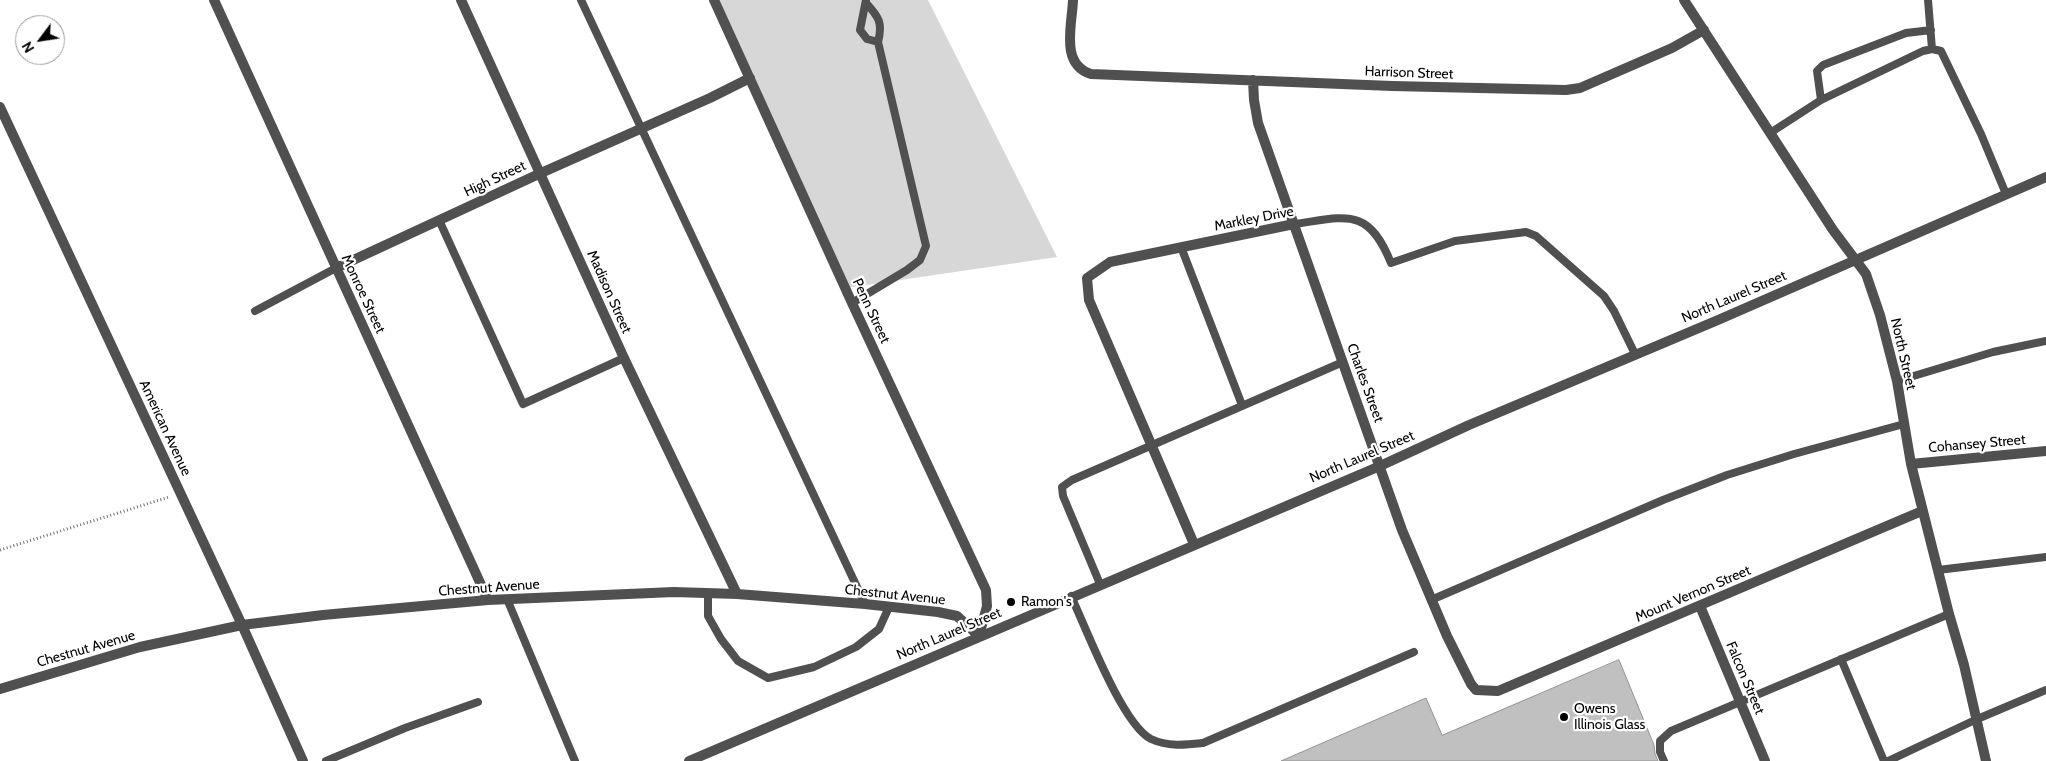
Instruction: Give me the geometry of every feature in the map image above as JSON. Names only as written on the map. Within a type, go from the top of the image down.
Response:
[{"type":"street","name":"Monroe Street","points":[[214,0],[488,600]]},
{"type":"street","name":"Madison Street","points":[[461,0],[624,358],[737,594]]},
{"type":"street","name":"Penn Street","points":[[714,0],[852,303],[986,590],[987,606],[980,636]]},
{"type":"street","name":"Harrison Street","points":[[1073,0],[1070,53],[1073,62],[1080,70],[1091,74],[1402,86],[1566,90],[1580,88],[1672,48],[1704,30]]},
{"type":"street","name":"North Street","points":[[1684,0],[1833,230],[1866,274],[1897,381],[1910,464],[1964,665],[1975,720],[1986,761]]},
{"type":"street","name":"High Street","points":[[336,268],[750,78]]},
{"type":"street","name":"Charles Street","points":[[1253,80],[1258,123],[1402,530],[1447,636],[1474,688]]},
{"type":"street","name":"American Avenue","points":[[0,107],[242,625],[303,761]]},
{"type":"street","name":"North Laurel Street","points":[[689,761],[1380,466],[1469,425],[2046,177]]},
{"type":"street","name":"Markley Drive","points":[[1194,544],[1089,300],[1087,278],[1110,262],[1294,224]]},
{"type":"street","name":"Cohansey Street","points":[[1910,464],[2046,451]]},
{"type":"street","name":"Mount Vernon Street","points":[[1474,688],[1476,690],[1498,691],[1922,511]]},
{"type":"street","name":"Chestnut Avenue","points":[[0,689],[140,647],[242,625],[323,615],[488,600],[674,592],[737,594],[889,606],[957,616],[980,636]]},
{"type":"street","name":"Falcon Street","points":[[1700,606],[1764,761]]},
{"type":"lane","points":[[581,0],[640,129],[866,604]]},
{"type":"lane","points":[[1928,0],[1932,49]]},
{"type":"lane","points":[[866,2],[860,30],[867,39],[878,42]]},
{"type":"lane","points":[[852,303],[907,270],[920,260],[926,246],[878,42],[882,29],[876,14],[866,2]]},
{"type":"lane","points":[[1821,100],[1817,71],[1823,65],[1906,33],[1931,30]]},
{"type":"lane","points":[[1770,133],[1821,100],[1923,51],[1932,49],[1940,51],[1981,134],[2006,194]]},
{"type":"lane","name":"Markley Drive","points":[[1294,224],[1342,218],[1358,220],[1374,231],[1383,243],[1390,263],[1455,241],[1526,232],[1536,236],[1604,296],[1614,311],[1635,354]]},
{"type":"lane","points":[[439,220],[523,404],[624,358]]},
{"type":"lane","points":[[1181,247],[1242,405]]},
{"type":"lane","name":"High Street","points":[[255,311],[336,268]]},
{"type":"lane","points":[[1897,381],[1993,352],[2046,341]]},
{"type":"lane","points":[[1100,584],[1062,496],[1062,487],[1072,480],[1151,444],[1343,362]]},
{"type":"lane","points":[[1431,600],[1663,500],[1727,475],[1794,454],[1904,424]]},
{"type":"lane","points":[[1938,570],[2046,557]]},
{"type":"lane","points":[[708,593],[708,616],[721,639],[738,661],[768,678],[814,667],[856,646],[879,629],[889,606]]},
{"type":"lane","points":[[1072,596],[1114,690],[1131,720],[1150,738],[1176,746],[1203,742],[1414,652]]},
{"type":"lane","points":[[507,599],[575,761]]},
{"type":"lane","points":[[1664,761],[1660,752],[1660,741],[1671,732],[1949,614]]},
{"type":"lane","points":[[1841,659],[1886,761],[2046,690]]},
{"type":"lane","points":[[326,761],[405,728],[478,702]]},
{"type":"path","points":[[0,550],[180,493]]},
{"type":"shaded area","points":[[714,0],[928,0],[1057,257],[846,288]]},
{"type":"building","name":"Owens Illinois Glass","points":[[1619,660],[1654,745],[1658,761],[1281,761],[1426,698],[1442,735]]},
{"type":"place","name":"Ramon's","points":[[1011,602]]},
{"type":"place","name":"Owens Illinois Glass","points":[[1564,717]]}]
